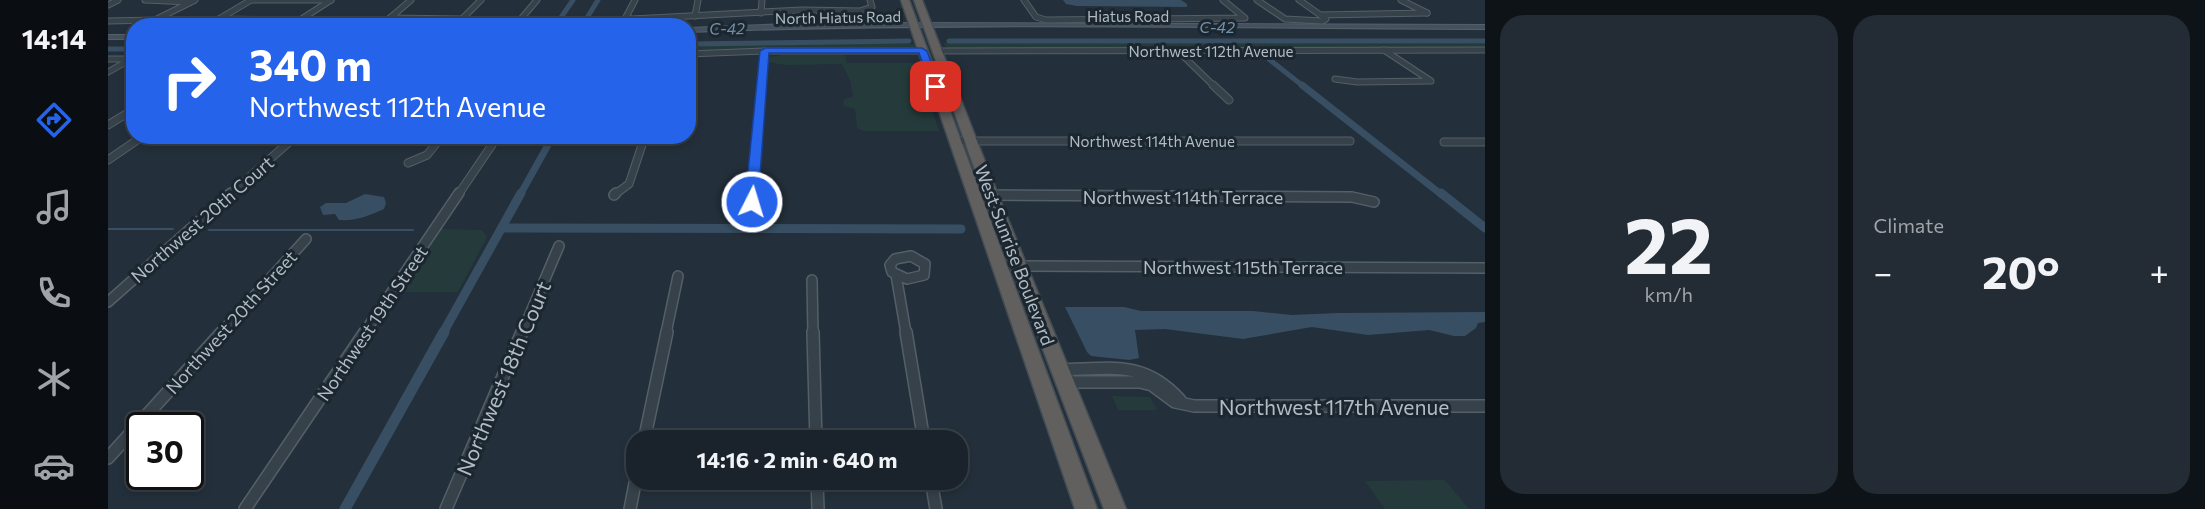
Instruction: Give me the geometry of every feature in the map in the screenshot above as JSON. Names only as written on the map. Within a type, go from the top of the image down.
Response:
[{"type":"highway","name":"West Sunrise Boulevard","points":[[905,0],[922,51],[963,141],[991,195],[1010,266],[1086,509]]},
{"type":"highway","name":"West Sunrise Boulevard","points":[[918,0],[937,51],[963,141],[1010,266],[1062,376],[1115,509]]},
{"type":"main road","name":"Hiatus Road","points":[[915,27],[1485,29]]},
{"type":"main road","name":"North Hiatus Road","points":[[696,32],[915,27]]},
{"type":"main road","points":[[108,36],[126,36]]},
{"type":"street","points":[[108,4],[118,0]]},
{"type":"street","points":[[145,0],[194,1]]},
{"type":"street","points":[[222,18],[251,0],[331,0]]},
{"type":"street","points":[[303,18],[331,0]]},
{"type":"street","points":[[390,18],[411,0]]},
{"type":"street","points":[[463,18],[481,0]]},
{"type":"street","points":[[522,18],[537,0]]},
{"type":"street","points":[[632,18],[626,17],[635,0]]},
{"type":"street","points":[[695,16],[698,0]]},
{"type":"street","points":[[761,13],[762,0]]},
{"type":"street","points":[[657,18],[868,9],[872,7],[870,0]]},
{"type":"street","points":[[1024,0],[1036,17],[1046,20],[1245,18],[1223,0]]},
{"type":"street","points":[[1257,0],[1285,19],[1427,12],[1401,0]]},
{"type":"street","points":[[1299,0],[1322,17]]},
{"type":"street","points":[[158,18],[194,1]]},
{"type":"street","points":[[108,21],[126,21]]},
{"type":"street","points":[[1335,79],[1357,82],[1431,81],[1384,50]]},
{"type":"street","name":"Northwest 112th Avenue","points":[[937,51],[1485,50]]},
{"type":"street","points":[[752,202],[765,51]]},
{"type":"street","points":[[696,54],[765,51],[922,51]]},
{"type":"street","points":[[1178,51],[1230,100]]},
{"type":"street","points":[[108,59],[126,59]]},
{"type":"street","points":[[108,72],[126,62]]},
{"type":"street","points":[[108,125],[126,115]]},
{"type":"street","name":"Northwest 114th Avenue","points":[[963,141],[1350,141]]},
{"type":"street","points":[[1444,142],[1485,142]]},
{"type":"street","points":[[108,160],[131,144]]},
{"type":"street","name":"Northwest 20th Court","points":[[108,302],[287,144]]},
{"type":"street","points":[[408,162],[427,155],[436,144]]},
{"type":"street","name":"Northwest 19th Street","points":[[245,509],[493,144]]},
{"type":"street","points":[[614,195],[629,183],[642,144]]},
{"type":"street","name":"Northwest 114th Terrace","points":[[991,195],[1352,197],[1374,202]]},
{"type":"street","name":"Northwest 20th Street","points":[[108,458],[306,239]]},
{"type":"street","name":"Northwest 18th Court","points":[[446,509],[559,246]]},
{"type":"street","name":"Northwest 115th Terrace","points":[[1010,266],[1485,268]]},
{"type":"street","points":[[896,275],[922,430]]},
{"type":"street","points":[[646,430],[678,276]]},
{"type":"street","points":[[812,280],[816,430]]},
{"type":"street","points":[[1111,370],[1117,382]]},
{"type":"street","points":[[1062,376],[1111,370],[1133,370],[1151,375],[1162,382],[1184,404]]},
{"type":"street","name":"Northwest 117th Avenue","points":[[1062,376],[1152,385],[1175,402],[1194,406],[1485,406]]},
{"type":"street","points":[[630,509],[634,490]]},
{"type":"street","points":[[817,490],[818,509]]},
{"type":"street","points":[[933,490],[936,509]]},
{"type":"green space","points":[[943,43],[1485,44],[1485,50],[948,49]]},
{"type":"green space","points":[[914,44],[915,47],[909,50],[737,49],[696,52],[696,46]]},
{"type":"green space","points":[[845,55],[847,63],[917,63],[939,131],[863,131],[857,128],[855,109],[844,106],[843,100],[853,96],[850,80],[842,64],[786,65],[767,62],[770,57]]},
{"type":"green space","points":[[440,229],[482,230],[487,237],[458,292],[398,292]]},
{"type":"green space","points":[[1112,396],[1150,397],[1157,410],[1118,410]]},
{"type":"green space","points":[[1445,480],[1469,509],[1385,509],[1365,481]]},
{"type":"water","points":[[1063,0],[1181,0],[1187,4],[1187,7],[1077,6],[1066,4]]},
{"type":"water","points":[[365,194],[384,197],[386,203],[384,209],[351,220],[339,220],[335,214],[323,215],[320,207],[326,203],[346,203]]},
{"type":"water","points":[[1065,307],[1124,307],[1141,311],[1253,311],[1292,315],[1485,312],[1485,322],[1478,323],[1476,328],[1465,336],[1454,336],[1429,330],[1368,335],[1312,327],[1243,339],[1165,329],[1135,330],[1139,358],[1129,360],[1091,356]]},
{"type":"waterway","points":[[561,18],[573,0]]},
{"type":"waterway","points":[[587,18],[598,0]]},
{"type":"waterway","name":"C-42","points":[[696,44],[909,41]]},
{"type":"waterway","name":"C-42","points":[[949,41],[1485,41]]},
{"type":"waterway","name":"C-42","points":[[108,49],[126,49]]},
{"type":"waterway","points":[[1265,56],[1303,86]]},
{"type":"waterway","points":[[1302,85],[1442,195]]},
{"type":"waterway","points":[[520,195],[549,144]]},
{"type":"waterway","points":[[443,333],[521,193]]},
{"type":"waterway","points":[[1441,193],[1485,228]]},
{"type":"waterway","points":[[502,228],[961,229]]},
{"type":"waterway","points":[[108,229],[173,229]]},
{"type":"waterway","points":[[209,230],[413,230]]},
{"type":"waterway","points":[[345,509],[444,332]]},
{"type":"route","points":[[752,202],[765,51],[922,51],[936,87]]}]
